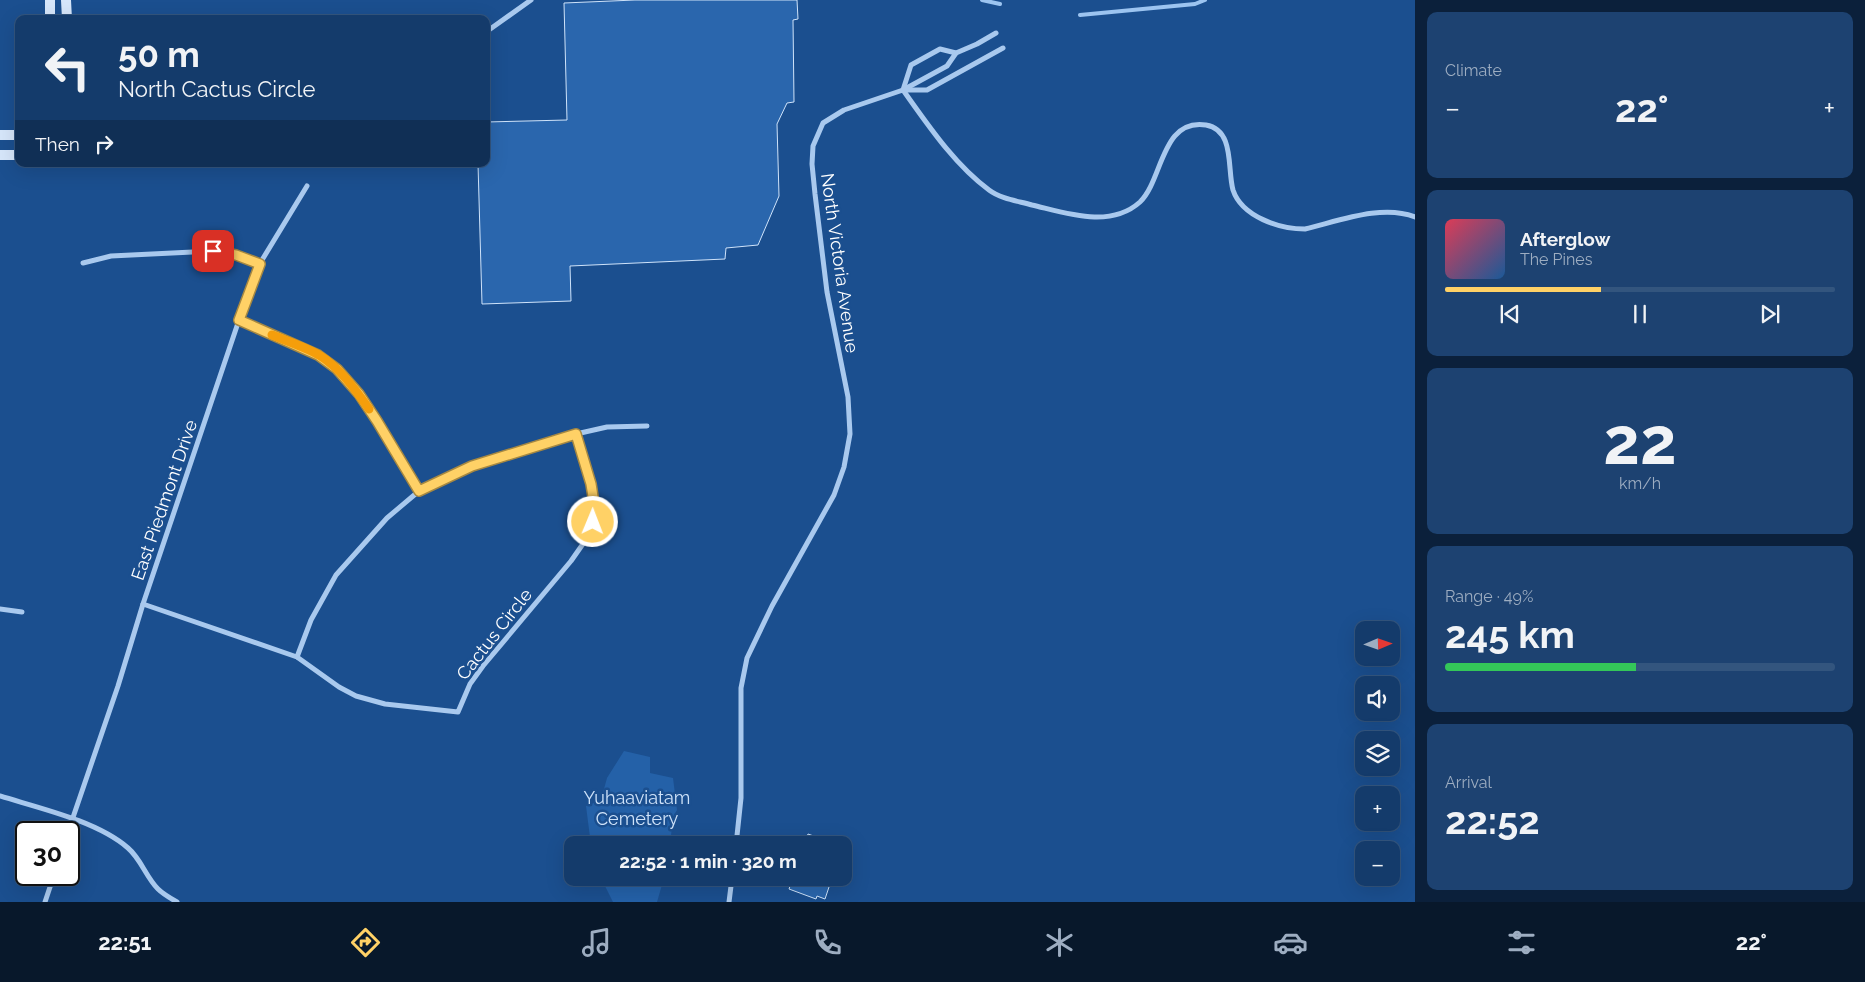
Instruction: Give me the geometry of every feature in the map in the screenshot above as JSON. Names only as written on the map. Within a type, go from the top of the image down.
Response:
[{"type":"main road","points":[[50,0],[50,15]]},
{"type":"main road","points":[[66,0],[67,15]]},
{"type":"main road","points":[[0,135],[15,135]]},
{"type":"main road","points":[[0,155],[15,155]]},
{"type":"street","points":[[490,29],[531,0]]},
{"type":"street","points":[[902,90],[946,66],[956,53],[996,33]]},
{"type":"street","points":[[902,90],[927,90],[1003,48]]},
{"type":"street","points":[[902,90],[911,65],[940,49],[956,53]]},
{"type":"street","points":[[902,90],[955,157],[991,192],[1008,199],[1064,213],[1099,217],[1119,215],[1130,210],[1149,191],[1160,163],[1175,136],[1184,128],[1203,125],[1212,126],[1225,139],[1234,192],[1245,206],[1263,219],[1292,229],[1305,229],[1386,211],[1415,217]]},
{"type":"street","name":"North Victoria Avenue","points":[[737,836],[741,798],[741,688],[747,658],[772,606],[834,495],[844,467],[850,434],[848,397],[826,284],[814,186],[813,146],[823,124],[844,110],[902,90]]},
{"type":"street","name":"East Piedmont Drive","points":[[72,819],[239,320],[260,264],[306,186]]},
{"type":"street","points":[[83,262],[111,256],[213,251],[236,255],[260,264]]},
{"type":"street","points":[[239,320],[318,355],[337,369],[359,394],[419,491]]},
{"type":"street","points":[[297,657],[312,620],[336,574],[387,518],[419,491],[472,466],[576,434],[607,427],[648,426]]},
{"type":"street","name":"Cactus Circle","points":[[143,604],[297,657],[339,687],[356,696],[385,704],[458,712],[470,684],[483,666],[571,561],[585,541],[593,522],[594,503],[591,484],[576,434]]},
{"type":"street","points":[[0,609],[22,612]]},
{"type":"street","points":[[0,796],[72,819],[111,836],[129,849],[157,888],[177,902]]},
{"type":"street","points":[[45,902],[50,886]]},
{"type":"street","points":[[729,902],[731,886]]},
{"type":"green space","name":"Yuhaaviatam Cemetery","points":[[624,751],[650,757],[650,773],[673,778],[677,810],[673,817],[671,836],[590,836],[586,806],[601,800],[607,778]]},
{"type":"green space","name":"Yuhaaviatam Cemetery","points":[[605,886],[662,886],[657,902],[613,902]]},
{"type":"building","points":[[635,0],[797,0],[798,19],[793,20],[794,102],[787,103],[777,124],[779,196],[758,245],[726,248],[725,259],[570,266],[571,301],[482,304],[478,167],[490,167],[490,122],[567,120],[564,3]]},
{"type":"building","points":[[790,886],[829,886],[825,899],[817,896],[816,899],[789,889]]},
{"type":"waterway","points":[[982,0],[1000,4]]},
{"type":"waterway","points":[[1080,15],[1195,4],[1205,0]]},
{"type":"slow traffic","points":[[272,335],[318,355],[328,362],[337,369],[359,394],[369,409]]},
{"type":"route","points":[[213,251],[236,255],[260,264],[239,320],[318,355],[337,369],[359,394],[419,491],[472,466],[576,434],[591,484],[594,503],[593,522]]}]
